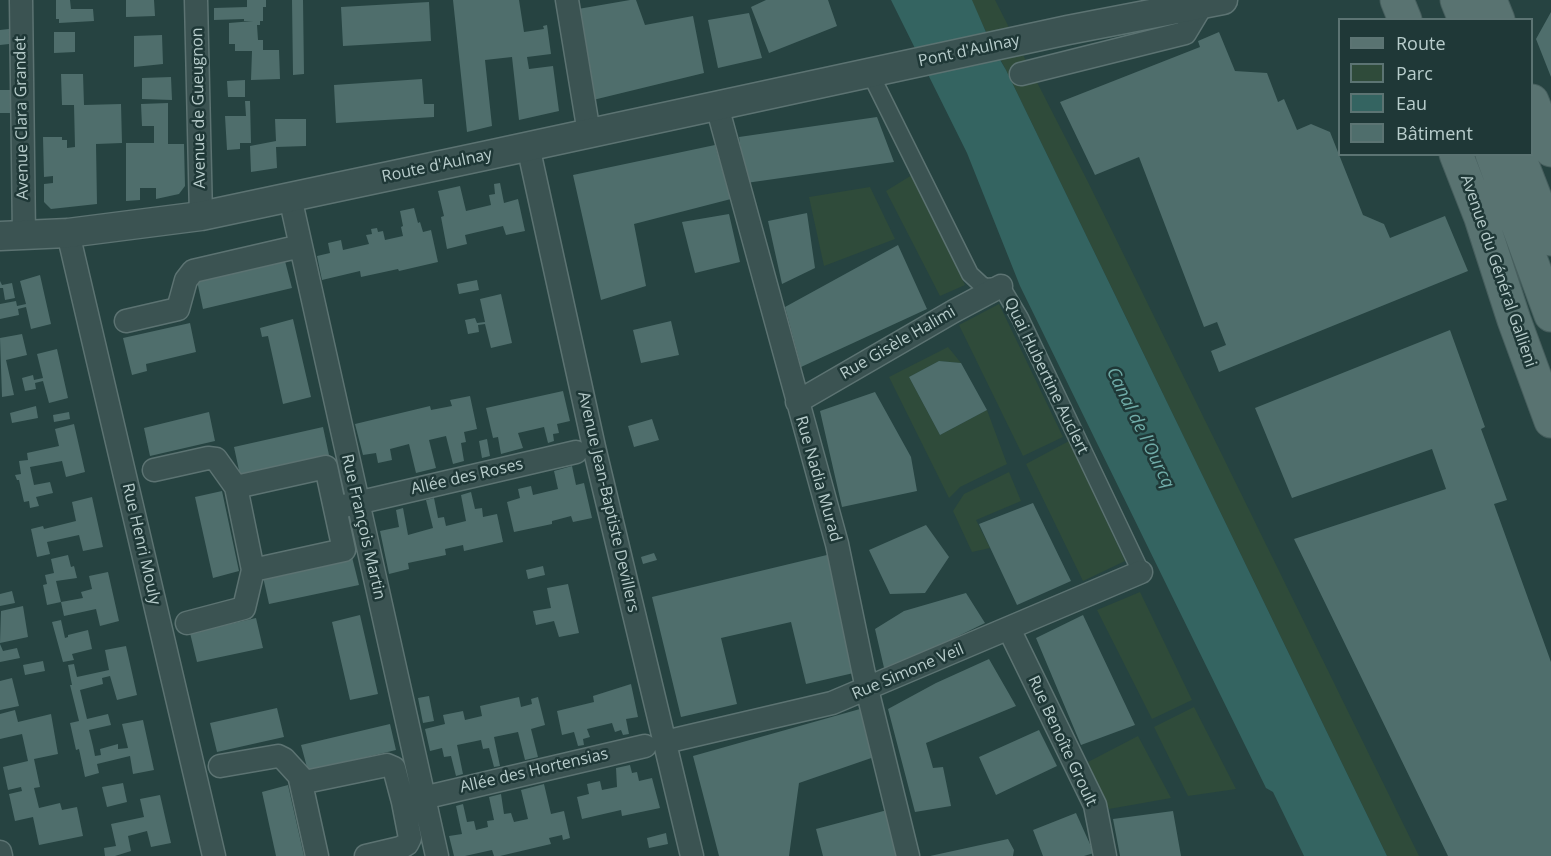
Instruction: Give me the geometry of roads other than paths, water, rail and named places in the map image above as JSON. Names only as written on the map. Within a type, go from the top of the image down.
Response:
[{"type":"main road","points":[[1397,0],[1403,18]]},
{"type":"main road","points":[[1433,0],[1440,18]]},
{"type":"main road","points":[[1457,0],[1464,18]]},
{"type":"main road","points":[[1490,0],[1497,18]]},
{"type":"main road","points":[[1533,104],[1551,150]]},
{"type":"main road","name":"Avenue du Général Gallieni","points":[[1457,156],[1481,218],[1514,320],[1551,421]]},
{"type":"main road","points":[[1493,156],[1551,315]]},
{"type":"main road","points":[[1519,156],[1551,239]]},
{"type":"street","name":"Avenue Clara Grandet","points":[[12,236],[21,0]]},
{"type":"street","name":"Avenue de Gueugnon","points":[[196,0],[201,216]]},
{"type":"street","points":[[567,0],[589,133]]},
{"type":"street","points":[[1470,0],[1480,8],[1484,18]]},
{"type":"street","points":[[1021,74],[1185,33],[1209,1]]},
{"type":"street","name":"Pont d'Aulnay","points":[[870,73],[1209,1]]},
{"type":"street","name":"Route d'Aulnay","points":[[12,236],[68,233],[201,216],[870,73]]},
{"type":"street","name":"Quai Hubertine Auclert","points":[[870,73],[970,274],[984,287],[1001,286],[1025,328],[1141,572]]},
{"type":"street","name":"Rue Nadia Murad","points":[[717,106],[837,544],[867,689],[908,856]]},
{"type":"street","name":"Avenue Jean-Baptiste Devillers","points":[[528,146],[655,744],[692,856]]},
{"type":"street","name":"Rue François Martin","points":[[290,197],[358,503],[413,800],[437,856]]},
{"type":"street","name":"Rue Henri Mouly","points":[[68,233],[214,856]]},
{"type":"street","points":[[126,321],[178,309],[186,280],[193,271],[301,246]]},
{"type":"street","name":"Rue Gisèle Halimi","points":[[797,402],[1001,286]]},
{"type":"street","name":"Allée des Roses","points":[[335,509],[576,452]]},
{"type":"street","points":[[154,470],[208,458],[216,459],[236,487],[254,570],[244,608],[187,623]]},
{"type":"street","points":[[236,487],[326,467],[344,550],[254,570]]},
{"type":"street","name":"Rue Simone Veil","points":[[655,744],[832,703],[1141,572]]},
{"type":"street","name":"Rue Benoîte Groult","points":[[1009,629],[1095,806],[1105,856]]},
{"type":"street","name":"Allée des Hortensias","points":[[413,800],[655,744]]},
{"type":"street","points":[[220,766],[278,756],[284,759],[305,782],[387,765],[394,768],[413,800],[410,838],[407,844],[400,848],[366,856]]},
{"type":"street","points":[[300,779],[317,856]]},
{"type":"water","name":"Canal de l'Ourcq","points":[[891,0],[972,0],[992,46],[1006,70],[1387,856],[1304,856],[1273,792],[1266,788],[1020,286],[967,153]]}]
